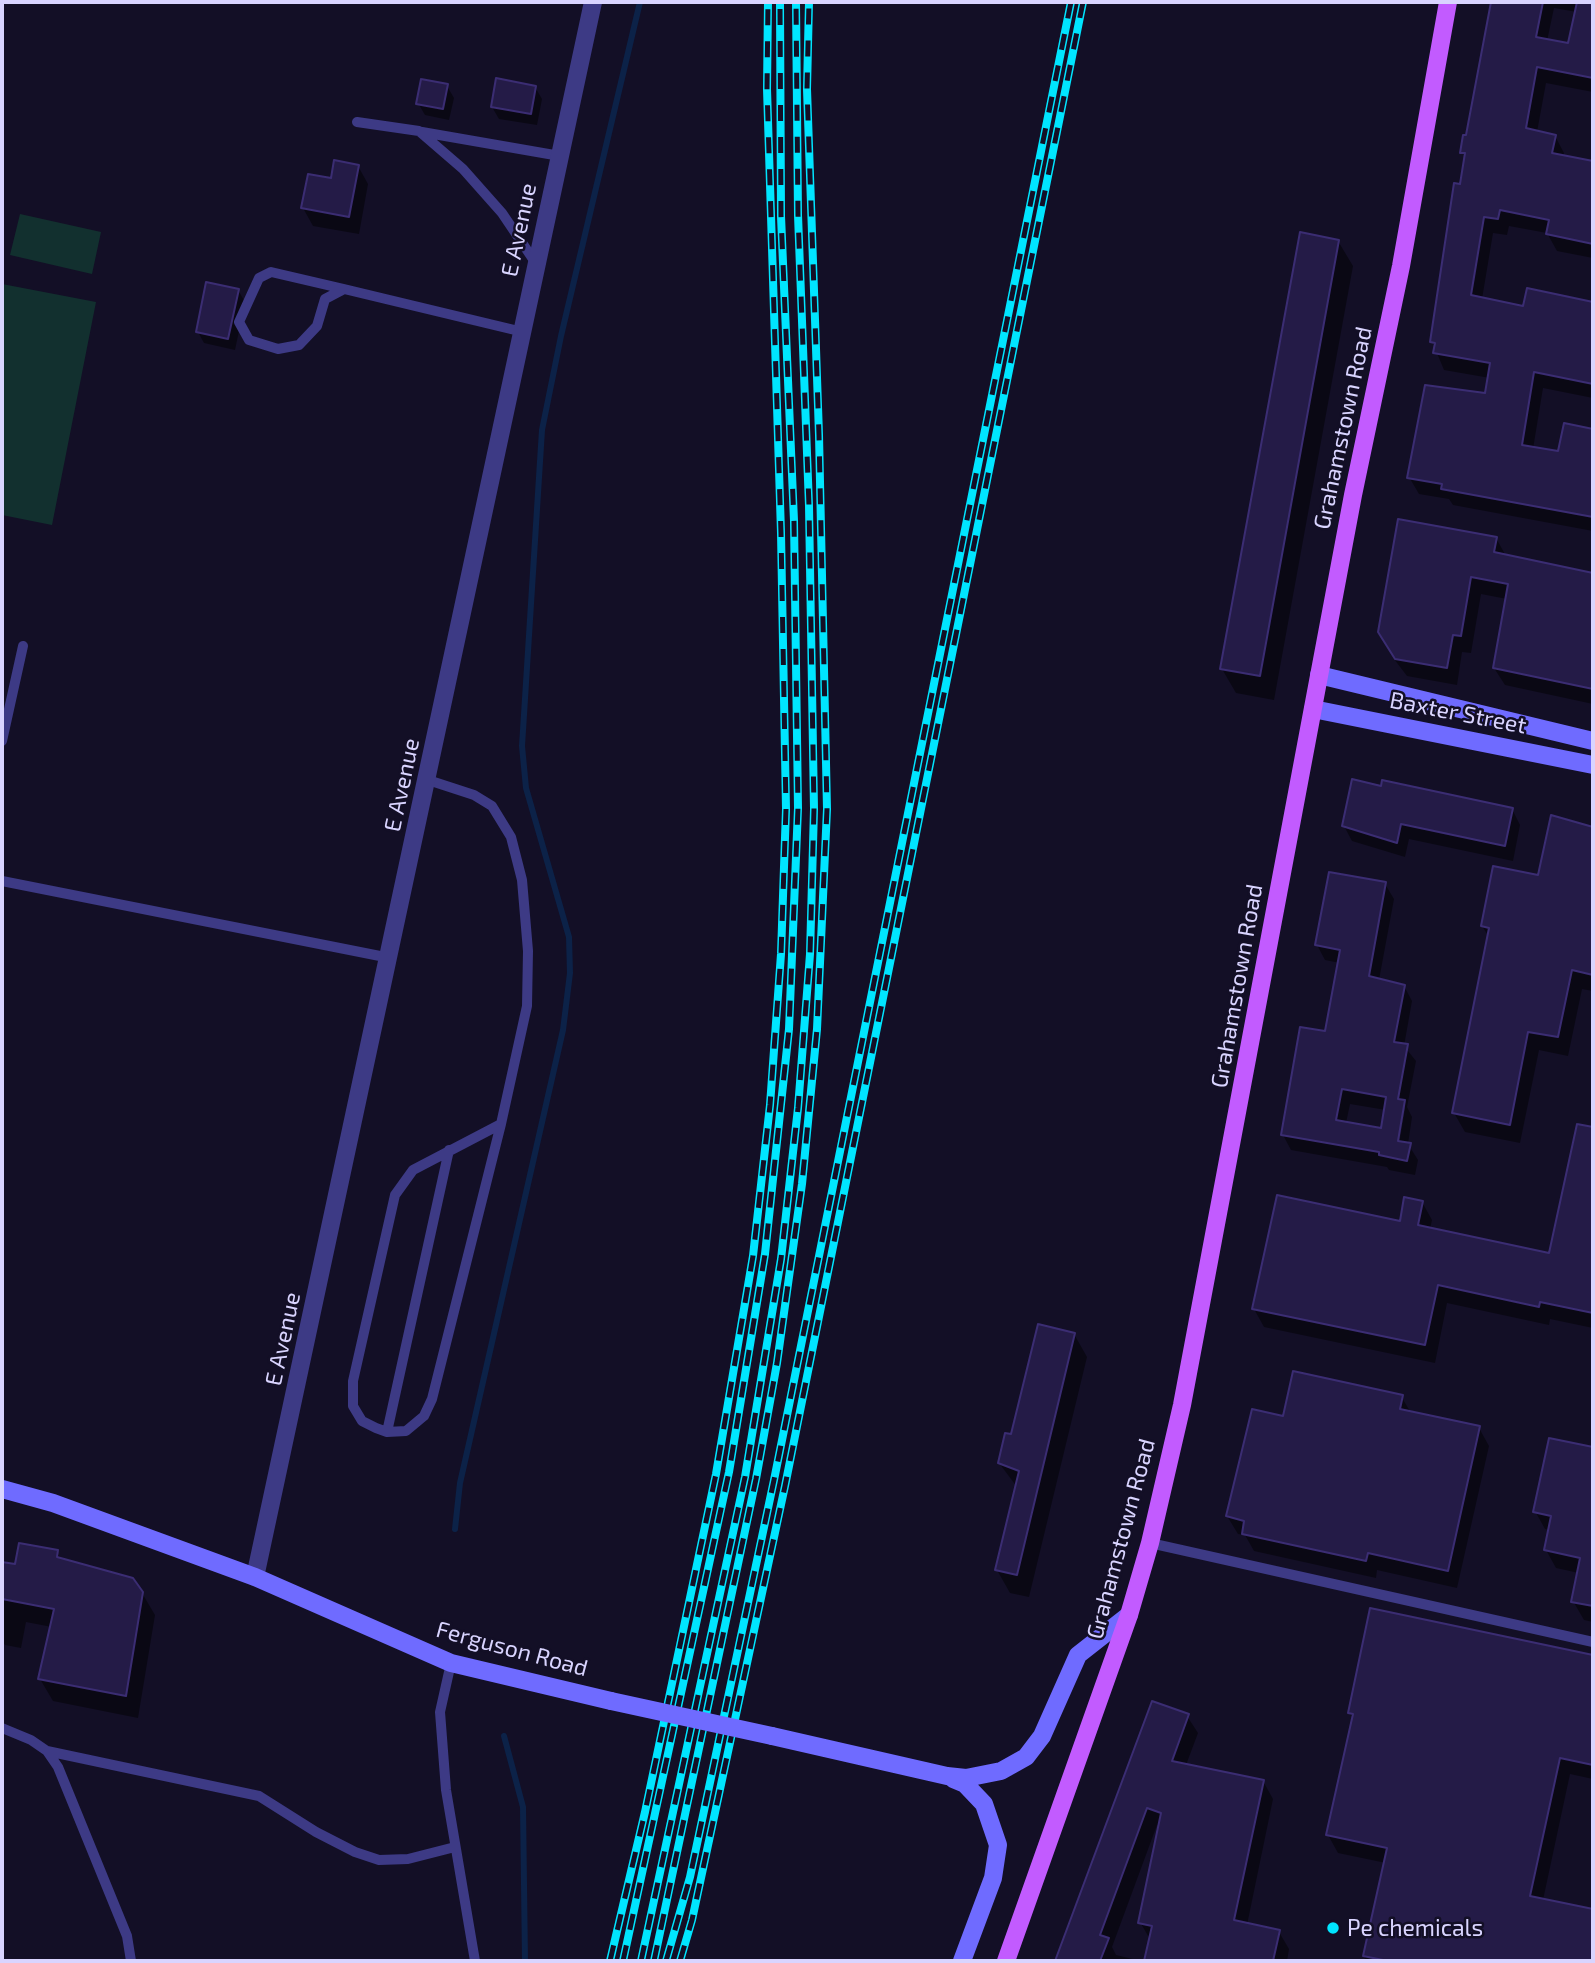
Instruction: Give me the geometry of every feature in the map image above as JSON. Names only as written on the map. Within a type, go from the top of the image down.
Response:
[{"type":"main road","name":"Grahamstown Road","points":[[1006,1961],[1129,1615],[1150,1543],[1190,1364],[1319,675],[1401,266],[1448,2]]},
{"type":"main road","name":"Baxter Street","points":[[1319,675],[1593,741]]},
{"type":"main road","name":"Baxter Street","points":[[1313,709],[1593,765]]},
{"type":"main road","name":"Ferguson Road","points":[[2,1489],[53,1503],[255,1577],[451,1663],[947,1776],[965,1784],[976,1793],[990,1816],[998,1844],[993,1878],[962,1961]]},
{"type":"main road","name":"Ferguson Road","points":[[947,1776],[986,1776],[1026,1757],[1042,1736],[1078,1655],[1129,1615]]},
{"type":"street","name":"E Avenue","points":[[255,1577],[390,958],[593,2]]},
{"type":"lane","points":[[357,122],[560,156]]},
{"type":"lane","points":[[419,131],[463,169],[502,213],[537,265]]},
{"type":"lane","points":[[344,289],[325,299],[317,326],[299,345],[278,349],[249,340],[239,322],[259,278],[271,272],[344,289],[523,331]]},
{"type":"lane","points":[[2,741],[23,646]]},
{"type":"lane","points":[[428,780],[474,794],[492,806],[511,837],[522,880],[528,951],[527,1006],[501,1124],[432,1399],[416,1426],[407,1432],[387,1432],[362,1421],[353,1406],[352,1381],[395,1195],[413,1170],[501,1124]]},
{"type":"lane","points":[[2,881],[390,958]]},
{"type":"lane","points":[[387,1432],[449,1150]]},
{"type":"lane","points":[[1150,1543],[1593,1642]]},
{"type":"lane","points":[[451,1663],[440,1712],[446,1790],[475,1961]]},
{"type":"lane","points":[[2,1728],[31,1740],[47,1751],[58,1767],[127,1936],[131,1961]]},
{"type":"lane","points":[[47,1751],[259,1796],[316,1832],[355,1852],[379,1860],[408,1859],[455,1847]]},
{"type":"green space","points":[[20,214],[101,232],[92,274],[10,255]]},
{"type":"green space","points":[[2,284],[96,302],[52,525],[2,515]]},
{"type":"building","points":[[1491,2],[1543,2],[1536,37],[1568,43],[1577,2],[1593,2],[1593,78],[1537,67],[1526,128],[1556,135],[1552,153],[1593,161],[1593,244],[1546,234],[1549,220],[1500,210],[1498,219],[1484,217],[1471,295],[1523,306],[1527,288],[1593,302],[1593,384],[1534,372],[1522,445],[1558,451],[1564,423],[1593,429],[1593,517],[1441,489],[1442,484],[1407,478],[1425,385],[1485,393],[1490,363],[1433,353],[1435,343],[1430,342],[1454,183],[1460,184],[1465,153],[1460,153],[1463,135],[1466,135]]},
{"type":"building","points":[[496,78],[536,86],[531,114],[491,107]]},
{"type":"building","points":[[421,79],[448,84],[443,109],[416,104]]},
{"type":"building","points":[[334,160],[359,165],[349,217],[301,208],[308,174],[331,178]]},
{"type":"building","points":[[1300,232],[1339,240],[1260,676],[1220,669]]},
{"type":"building","points":[[206,282],[239,289],[228,339],[196,332]]},
{"type":"building","points":[[1398,519],[1497,537],[1494,552],[1593,573],[1593,689],[1493,668],[1508,584],[1471,577],[1461,636],[1453,635],[1447,668],[1395,659],[1378,632]]},
{"type":"building","points":[[1352,779],[1381,786],[1382,780],[1513,808],[1505,846],[1401,824],[1397,843],[1342,826]]},
{"type":"building","points":[[1551,815],[1593,827],[1593,975],[1572,970],[1558,1037],[1528,1032],[1510,1125],[1452,1113],[1489,928],[1481,926],[1493,866],[1538,875]]},
{"type":"building","points":[[1329,872],[1386,882],[1369,976],[1405,985],[1394,1042],[1408,1044],[1398,1099],[1405,1100],[1398,1141],[1411,1143],[1407,1161],[1379,1155],[1379,1152],[1281,1135],[1300,1027],[1325,1031],[1340,950],[1315,945]],"holes":[[[1342,1089],[1386,1097],[1381,1128],[1336,1120]]]},
{"type":"building","points":[[1577,1124],[1593,1127],[1593,1313],[1540,1302],[1539,1307],[1438,1285],[1425,1345],[1252,1309],[1277,1195],[1400,1221],[1404,1197],[1423,1201],[1418,1225],[1549,1253]]},
{"type":"building","points":[[1038,1324],[1075,1333],[1017,1575],[995,1570],[1019,1471],[998,1463],[1005,1433],[1011,1434]]},
{"type":"building","points":[[1293,1371],[1403,1395],[1400,1409],[1480,1426],[1448,1571],[1368,1553],[1366,1561],[1242,1534],[1244,1521],[1226,1516],[1252,1409],[1283,1416]]},
{"type":"building","points":[[1549,1438],[1593,1447],[1593,1606],[1571,1602],[1580,1558],[1544,1550],[1551,1516],[1533,1512]]},
{"type":"building","points":[[19,1543],[58,1550],[57,1557],[133,1578],[143,1592],[126,1696],[38,1679],[54,1609],[2,1599],[2,1562],[15,1564]]},
{"type":"building","points":[[1370,1608],[1593,1655],[1593,1765],[1560,1758],[1530,1896],[1593,1909],[1593,1961],[1388,1961],[1363,1956],[1387,1848],[1326,1835],[1353,1714],[1348,1713]]},
{"type":"building","points":[[1152,1701],[1189,1714],[1172,1761],[1264,1780],[1234,1920],[1280,1930],[1273,1961],[1144,1961],[1152,1926],[1138,1923],[1161,1813],[1147,1808],[1100,1935],[1109,1938],[1100,1961],[1055,1961]]},
{"type":"waterway","points":[[455,1529],[460,1483],[563,1030],[570,973],[569,937],[526,788],[522,746],[542,430],[561,336],[640,2]]},
{"type":"waterway","points":[[504,1736],[523,1807],[525,1961]]},
{"type":"railway","points":[[610,1961],[645,1812],[716,1474],[753,1256],[770,1105],[781,954],[786,809],[781,533],[767,89],[768,2]]},
{"type":"railway","points":[[623,1961],[729,1472],[765,1254],[789,1029],[798,808],[794,521],[781,216],[780,2]]},
{"type":"railway","points":[[641,1961],[745,1477],[781,1259],[798,1108],[810,954],[814,809],[809,506],[798,215],[796,2]]},
{"type":"railway","points":[[654,1961],[756,1479],[777,1363],[802,1184],[817,1029],[827,809],[819,435],[807,89],[809,2]]},
{"type":"railway","points":[[666,1961],[690,1877],[774,1480],[1071,2]]},
{"type":"railway","points":[[680,1961],[692,1920],[785,1486],[1083,2]]},
{"type":"place","name":"Pe chemicals","points":[[1333,1928]]}]
